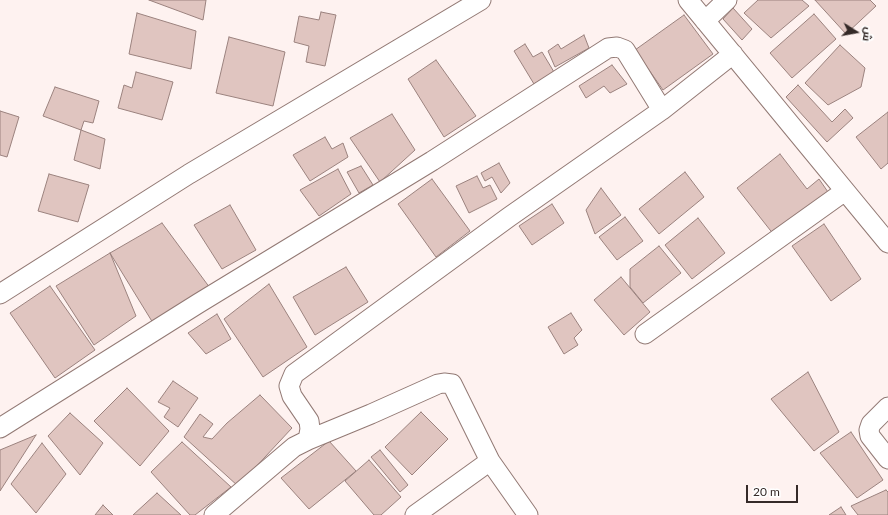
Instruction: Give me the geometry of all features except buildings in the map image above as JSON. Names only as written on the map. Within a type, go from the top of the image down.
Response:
[{"type":"street","points":[[0,294],[189,174],[481,0]]},
{"type":"street","points":[[688,0],[888,243]]},
{"type":"street","points":[[705,21],[727,0]]},
{"type":"street","points":[[0,428],[199,302],[432,161],[608,48],[617,47],[625,50],[662,110]]},
{"type":"street","points":[[308,440],[310,421],[292,396],[289,386],[294,374],[509,218],[662,110],[733,54]]},
{"type":"street","points":[[645,334],[845,191]]},
{"type":"street","points":[[214,515],[294,447],[438,384],[444,383],[452,384],[490,461],[528,515]]},
{"type":"street","points":[[888,407],[871,424],[869,430],[870,436],[888,459]]},
{"type":"street","points":[[415,515],[490,461]]}]
